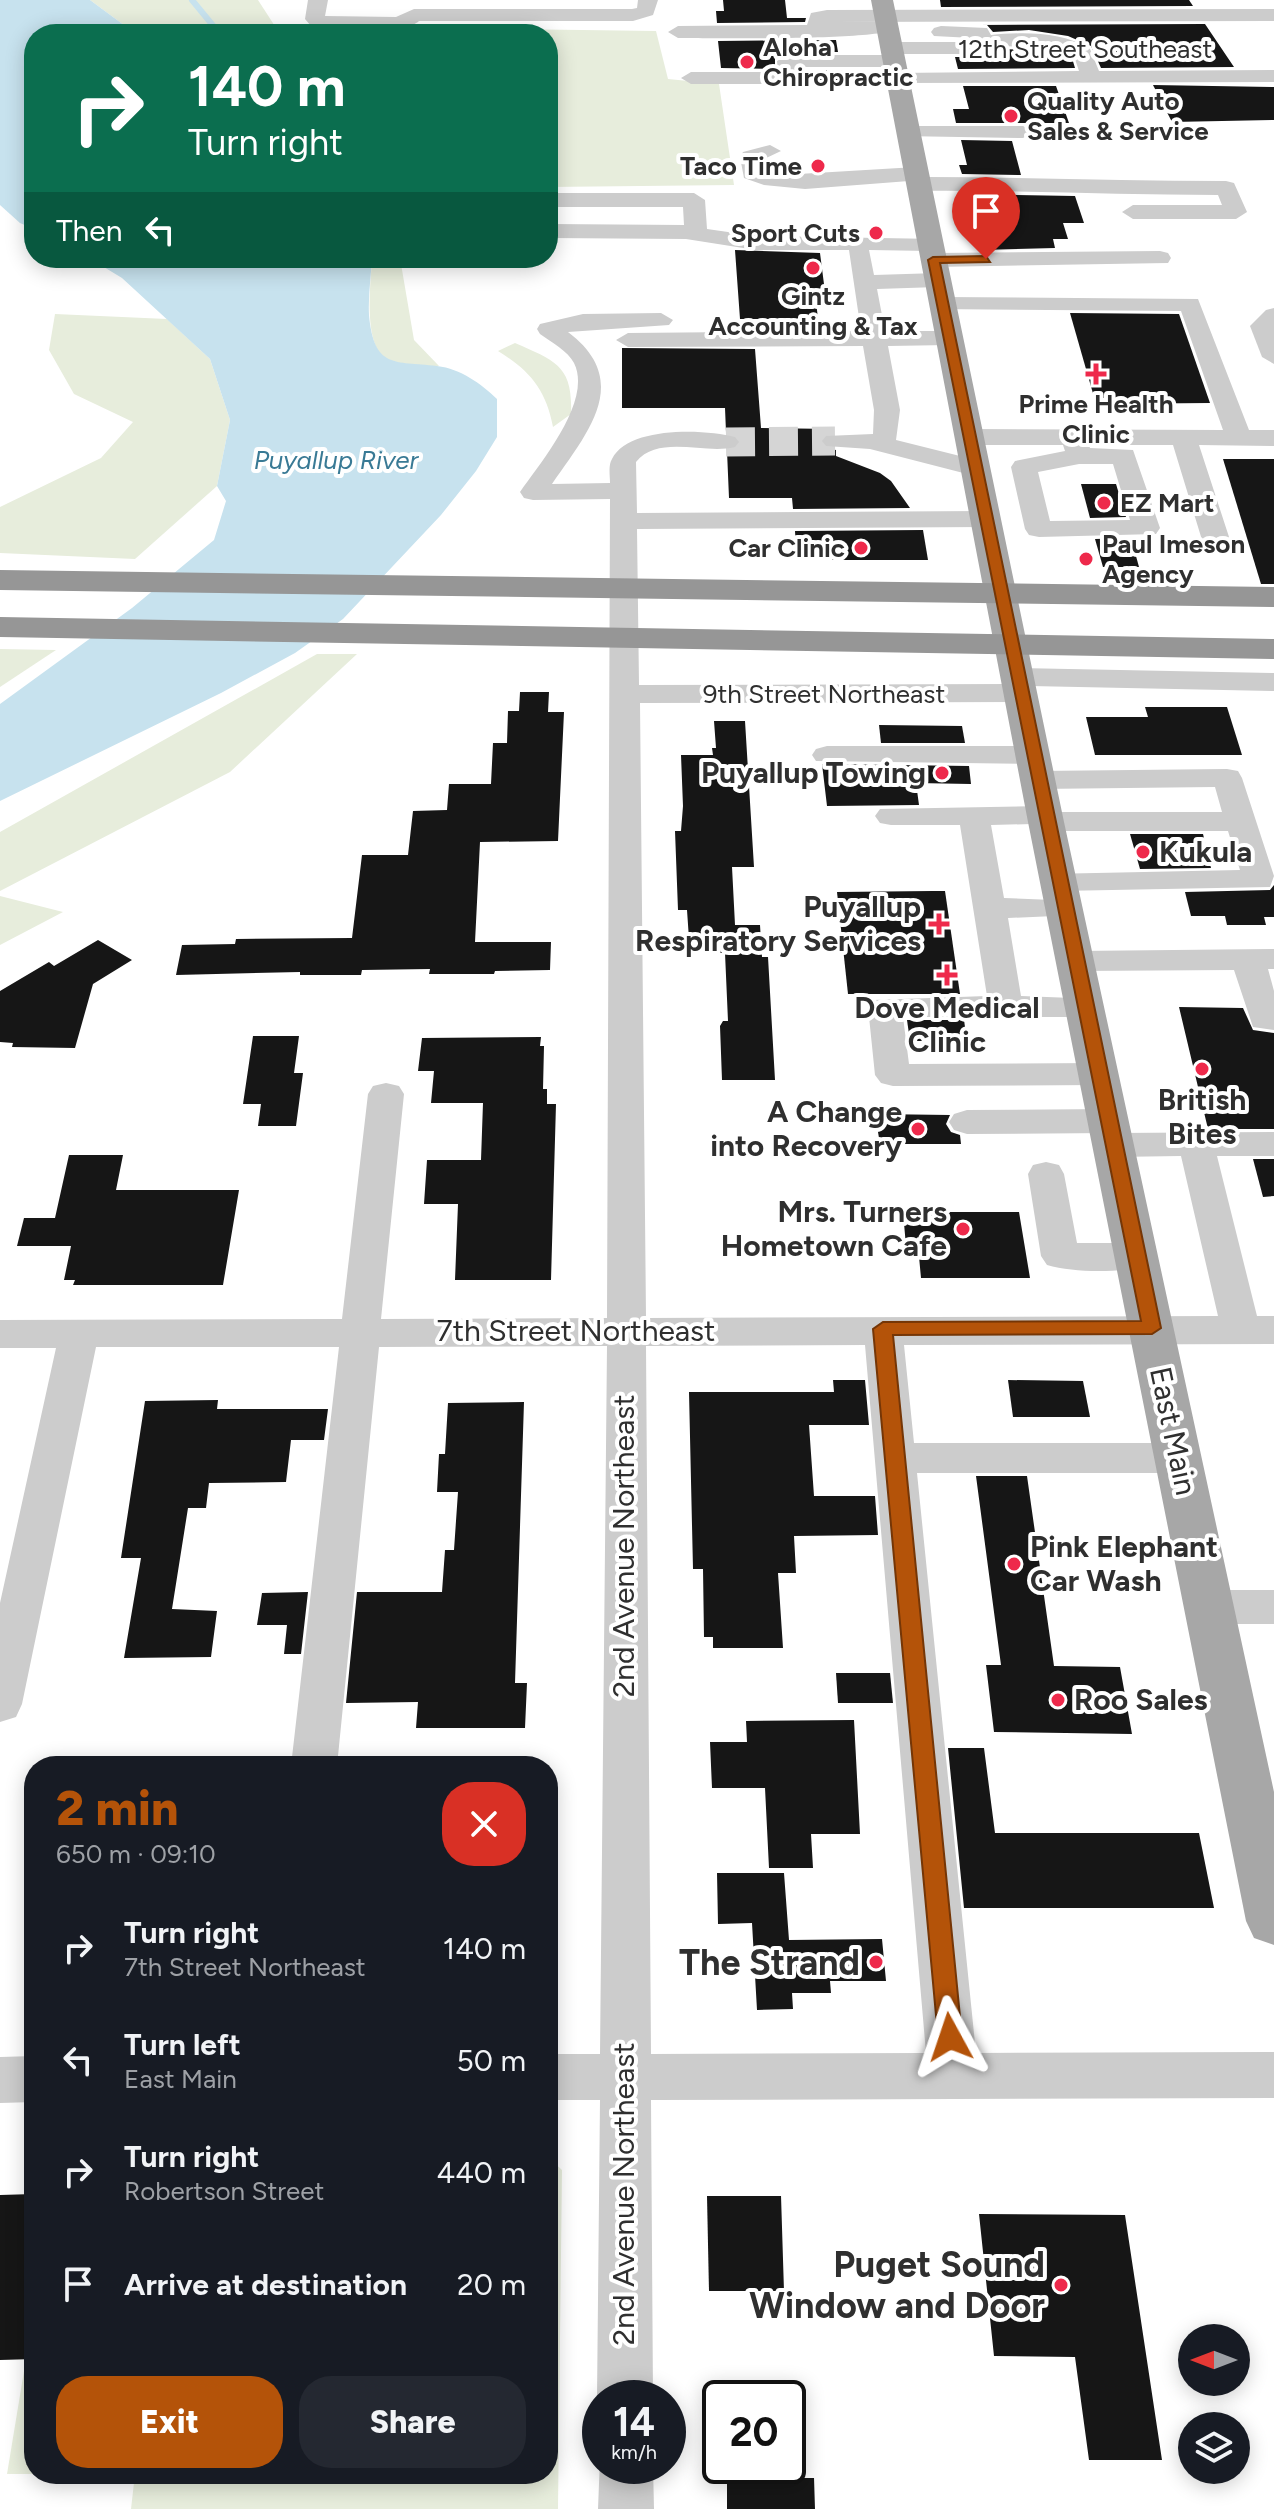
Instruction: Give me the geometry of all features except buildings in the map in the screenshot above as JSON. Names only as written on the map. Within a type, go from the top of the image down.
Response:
[{"type":"highway","points":[[0,580],[1274,596]]},
{"type":"highway","points":[[0,627],[1265,649]]},
{"type":"main road","name":"East Main","points":[[898,50],[928,247],[1274,1921]]},
{"type":"street","points":[[318,0],[315,19],[325,23],[396,23],[409,21],[414,15],[522,8],[633,15],[653,5]]},
{"type":"street","points":[[678,32],[898,50],[1104,8],[1274,15]]},
{"type":"street","points":[[691,78],[789,78],[787,61],[898,50],[985,48],[982,40],[1049,42],[1072,46],[1083,53],[1091,78]]},
{"type":"street","points":[[898,50],[951,125],[1023,132]]},
{"type":"street","name":"12th Street Southeast","points":[[898,50],[1091,78],[1274,76]]},
{"type":"street","points":[[770,151],[750,159],[752,173],[759,179],[853,181],[928,247],[1190,304],[1239,438]]},
{"type":"street","points":[[864,282],[928,247],[1066,183],[1113,188],[1226,188],[1236,212],[1133,212]]},
{"type":"street","points":[[558,200],[694,200],[696,233]]},
{"type":"street","points":[[810,219],[813,244]]},
{"type":"street","points":[[558,231],[696,233],[756,243],[1160,258]]},
{"type":"street","points":[[874,339],[928,247]]},
{"type":"street","points":[[859,253],[887,410],[887,429],[882,444]]},
{"type":"street","points":[[1274,315],[1262,326],[1274,357]]},
{"type":"street","points":[[623,491],[533,492],[584,414],[589,395],[589,372],[584,359],[549,329],[583,321],[697,320],[698,340]]},
{"type":"street","points":[[628,340],[874,339]]},
{"type":"street","points":[[1184,438],[1216,540]]},
{"type":"street","points":[[835,441],[971,450],[1077,447],[1184,438],[1274,438]]},
{"type":"street","name":"2nd Avenue Northeast","points":[[625,2380],[627,694],[623,461],[633,448],[660,442],[726,442]]},
{"type":"street","points":[[1077,447],[1124,456],[1131,478],[1146,528],[1039,529],[1024,467],[1077,447]]},
{"type":"street","points":[[1027,478],[1131,478]]},
{"type":"street","points":[[624,521],[1038,523]]},
{"type":"street","name":"9th Street Northeast","points":[[627,694],[1274,682]]},
{"type":"street","points":[[827,755],[1041,793],[1241,821]]},
{"type":"street","points":[[891,816],[974,816],[1041,793],[1227,778],[1259,880],[1062,894],[990,908]]},
{"type":"street","points":[[974,816],[1006,1006]]},
{"type":"street","points":[[1076,961],[1261,959],[1265,1019],[1274,1019]]},
{"type":"street","points":[[1086,1006],[885,1007],[893,1075],[1100,1074]]},
{"type":"street","points":[[315,1756],[386,1094]]},
{"type":"street","points":[[967,1122],[1112,1133],[1196,1144],[1274,1144]]},
{"type":"street","points":[[1196,1144],[1257,1329]]},
{"type":"street","points":[[1046,1174],[1060,1256],[1137,1256]]},
{"type":"street","points":[[883,1329],[953,2076]]},
{"type":"street","name":"7th Street Northeast","points":[[0,1334],[1257,1329]]},
{"type":"street","points":[[0,1704],[79,1334]]},
{"type":"street","points":[[895,1458],[1178,1458]]},
{"type":"street","points":[[1210,1607],[1274,1607]]},
{"type":"street","points":[[558,2077],[1274,2075]]},
{"type":"street","points":[[0,2080],[24,2079]]},
{"type":"street","points":[[625,2484],[626,2509]]},
{"type":"green space","points":[[90,0],[258,0],[274,24],[122,24]]},
{"type":"green space","points":[[558,30],[656,31],[668,79],[719,84],[734,185],[558,187]]},
{"type":"green space","points":[[372,268],[402,268],[414,340],[439,366],[400,365],[388,361],[374,342],[370,298]]},
{"type":"green space","points":[[55,314],[167,319],[210,359],[230,420],[217,486],[135,559],[0,553],[0,507],[101,458],[133,422],[74,394],[49,350]]},
{"type":"green space","points":[[515,343],[551,361],[565,375],[571,398],[571,414],[553,427],[541,391],[527,373],[498,351]]},
{"type":"green space","points":[[0,649],[56,650],[0,687]]},
{"type":"green space","points":[[317,654],[357,654],[230,772],[0,891],[0,832]]},
{"type":"green space","points":[[0,896],[63,912],[0,945]]},
{"type":"green space","points":[[558,2166],[562,2170],[558,2509],[131,2509],[134,2484],[558,2484]]},
{"type":"green space","points":[[24,2371],[24,2474],[7,2474]]},
{"type":"water","points":[[0,0],[90,0],[122,24],[24,24],[24,225],[0,205]]},
{"type":"water","name":"Puyallup River","points":[[106,268],[371,268],[369,315],[381,354],[398,362],[446,368],[477,382],[497,399],[497,437],[476,471],[441,515],[343,619],[295,653],[221,693],[0,801],[0,704],[132,608],[214,540],[226,501],[217,486],[230,420],[210,359],[122,278]]},
{"type":"waterway","points":[[192,0],[212,24]]},
{"type":"tunnel","points":[[726,442],[835,441]]},
{"type":"place","name":"Aloha Chiropractic","points":[[747,62]]},
{"type":"place","name":"Quality Auto Sales & Service","points":[[1011,116]]},
{"type":"place","name":"Taco Time","points":[[818,166]]},
{"type":"place","name":"Sport Cuts","points":[[876,233]]},
{"type":"place","name":"Gintz Accounting & Tax","points":[[813,268]]},
{"type":"place","name":"Prime Health Clinic","points":[[1096,374]]},
{"type":"place","name":"EZ Mart","points":[[1104,503]]},
{"type":"place","name":"Car Clinic","points":[[861,548]]},
{"type":"place","name":"Paul Imeson Agency","points":[[1086,559]]},
{"type":"place","name":"Puyallup Towing","points":[[942,773]]},
{"type":"place","name":"Kukula","points":[[1143,852]]},
{"type":"place","name":"Puyallup Respiratory Services","points":[[939,924]]},
{"type":"place","name":"Dove Medical Clinic","points":[[947,975]]},
{"type":"place","name":"British Bites","points":[[1202,1069]]},
{"type":"place","name":"A Change into Recovery","points":[[918,1129]]},
{"type":"place","name":"Mrs. Turners Hometown Cafe","points":[[963,1229]]},
{"type":"place","name":"Pink Elephant Car Wash","points":[[1014,1564]]},
{"type":"place","name":"Roo Sales","points":[[1058,1700]]},
{"type":"place","name":"The Strand","points":[[876,1962]]},
{"type":"place","name":"Puget Sound Window and Door","points":[[1061,2285]]},
{"type":"route","points":[[950,2037],[883,1329],[1152,1328],[933,260],[986,259]]}]
